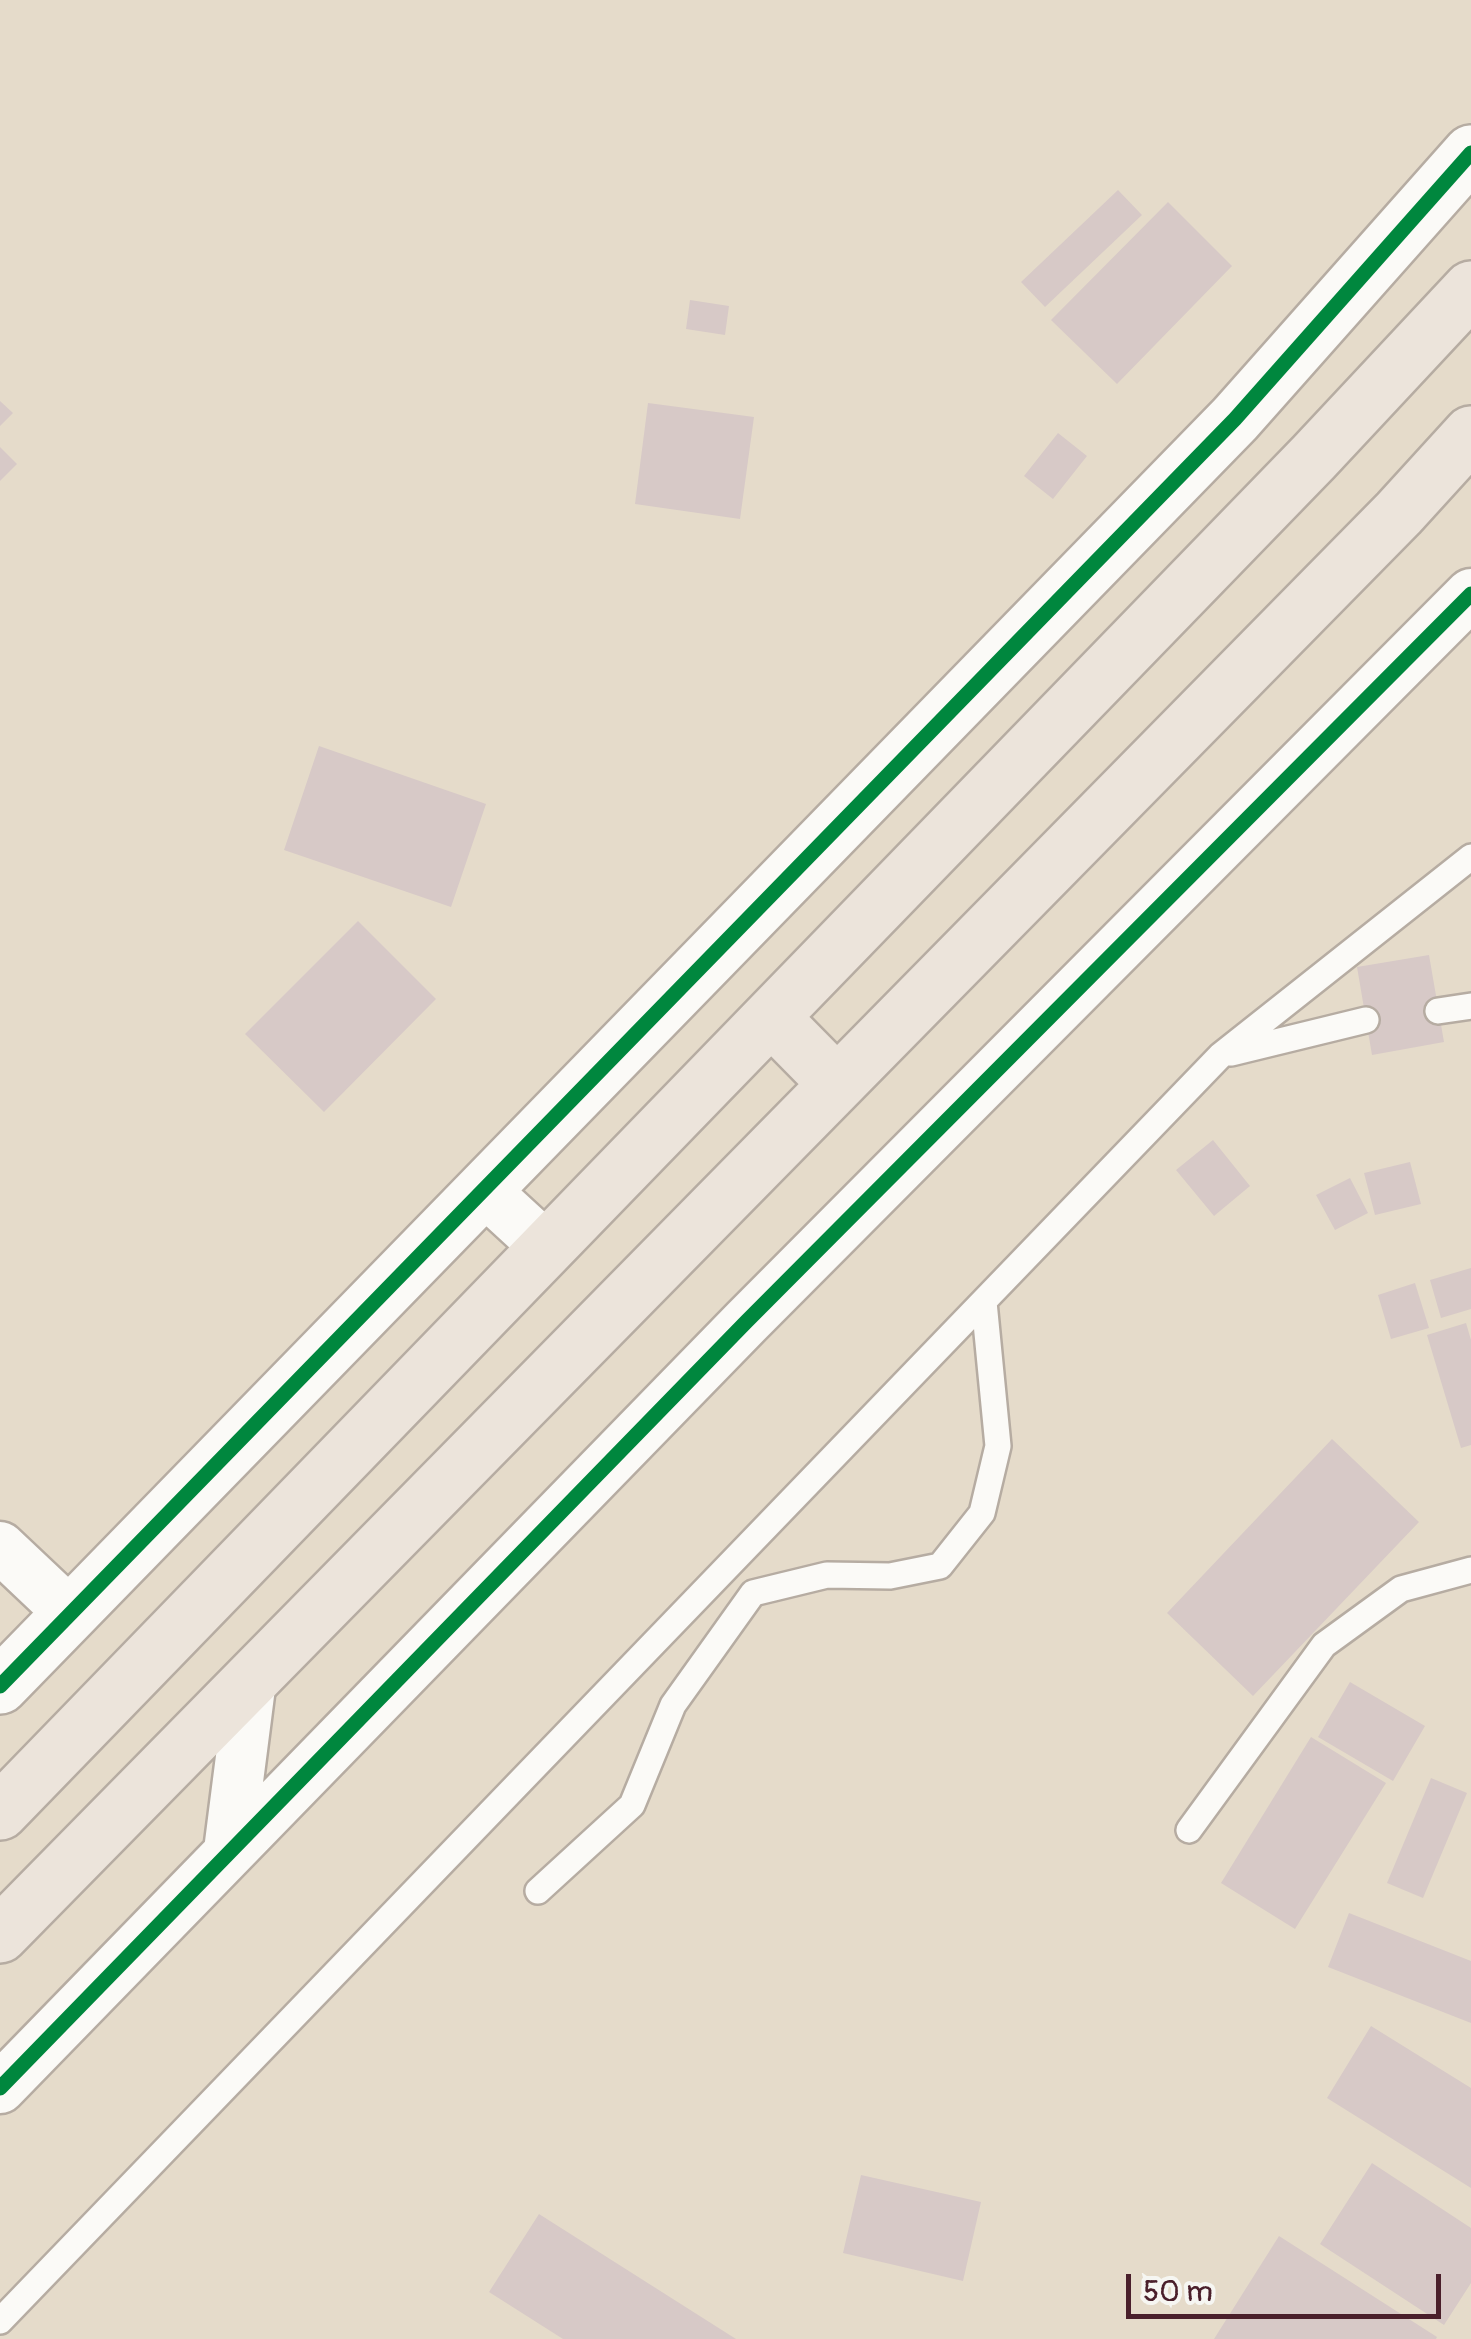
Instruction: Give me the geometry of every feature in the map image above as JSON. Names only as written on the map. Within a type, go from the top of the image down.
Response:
[{"type":"main road","points":[[0,1812],[1314,457],[1471,289]]},
{"type":"main road","points":[[0,1935],[1399,514],[1471,434]]},
{"type":"main road","points":[[771,1017],[837,1084]]},
{"type":"street","points":[[0,1686],[1235,418],[1471,153]]},
{"type":"street","points":[[0,2088],[746,1322],[1471,594]]},
{"type":"street","points":[[484,1190],[547,1248]]},
{"type":"street","points":[[0,1547],[71,1614]]},
{"type":"street","points":[[229,1851],[251,1679]]},
{"type":"lane","points":[[0,2321],[1222,1055],[1471,856]]},
{"type":"lane","points":[[1438,1010],[1471,1006]]},
{"type":"lane","points":[[1222,1055],[1366,1020]]},
{"type":"lane","points":[[538,1891],[632,1805],[672,1706],[753,1594],[826,1575],[890,1576],[940,1566],[982,1512],[998,1446],[984,1302]]},
{"type":"lane","points":[[1189,1830],[1324,1645],[1402,1589],[1471,1570]]},
{"type":"building","points":[[1118,190],[1142,215],[1045,307],[1021,282]]},
{"type":"building","points":[[1168,202],[1232,266],[1117,384],[1051,320]]},
{"type":"building","points":[[690,300],[729,306],[725,335],[686,329]]},
{"type":"building","points":[[0,401],[13,413],[0,426]]},
{"type":"building","points":[[648,403],[754,417],[740,519],[635,504]]},
{"type":"building","points":[[1058,433],[1087,456],[1053,499],[1024,476]]},
{"type":"building","points":[[0,447],[17,464],[0,481]]},
{"type":"building","points":[[319,746],[486,804],[451,907],[284,850]]},
{"type":"building","points":[[358,921],[436,999],[324,1112],[245,1034]]},
{"type":"building","points":[[1429,955],[1444,1042],[1372,1055],[1357,967]]},
{"type":"building","points":[[1213,1140],[1250,1186],[1214,1216],[1176,1170]]},
{"type":"building","points":[[1410,1162],[1421,1204],[1375,1215],[1364,1173]]},
{"type":"building","points":[[1350,1178],[1368,1213],[1335,1230],[1316,1195]]},
{"type":"building","points":[[1471,1268],[1471,1309],[1441,1318],[1430,1280]]},
{"type":"building","points":[[1415,1283],[1429,1328],[1391,1339],[1378,1295]]},
{"type":"building","points":[[1466,1323],[1471,1340],[1471,1445],[1461,1448],[1427,1335]]},
{"type":"building","points":[[1332,1439],[1419,1522],[1253,1696],[1167,1613]]},
{"type":"building","points":[[1350,1682],[1425,1726],[1393,1781],[1318,1737]]},
{"type":"building","points":[[1311,1737],[1386,1783],[1295,1929],[1221,1883]]},
{"type":"building","points":[[1431,1778],[1467,1793],[1423,1898],[1387,1883]]},
{"type":"building","points":[[1349,1913],[1471,1961],[1471,2023],[1328,1967]]},
{"type":"building","points":[[1371,2026],[1471,2088],[1471,2188],[1327,2098]]},
{"type":"building","points":[[1372,2163],[1471,2228],[1471,2283],[1444,2325],[1320,2244]]},
{"type":"building","points":[[861,2175],[981,2202],[963,2281],[843,2253]]},
{"type":"building","points":[[539,2214],[736,2339],[563,2339],[489,2292]]},
{"type":"building","points":[[1279,2236],[1437,2337],[1436,2339],[1214,2339]]},
{"type":"cycle path","points":[[0,1686],[1235,419],[1471,153]]},
{"type":"cycle path","points":[[0,2088],[746,1322],[1471,594]]}]
